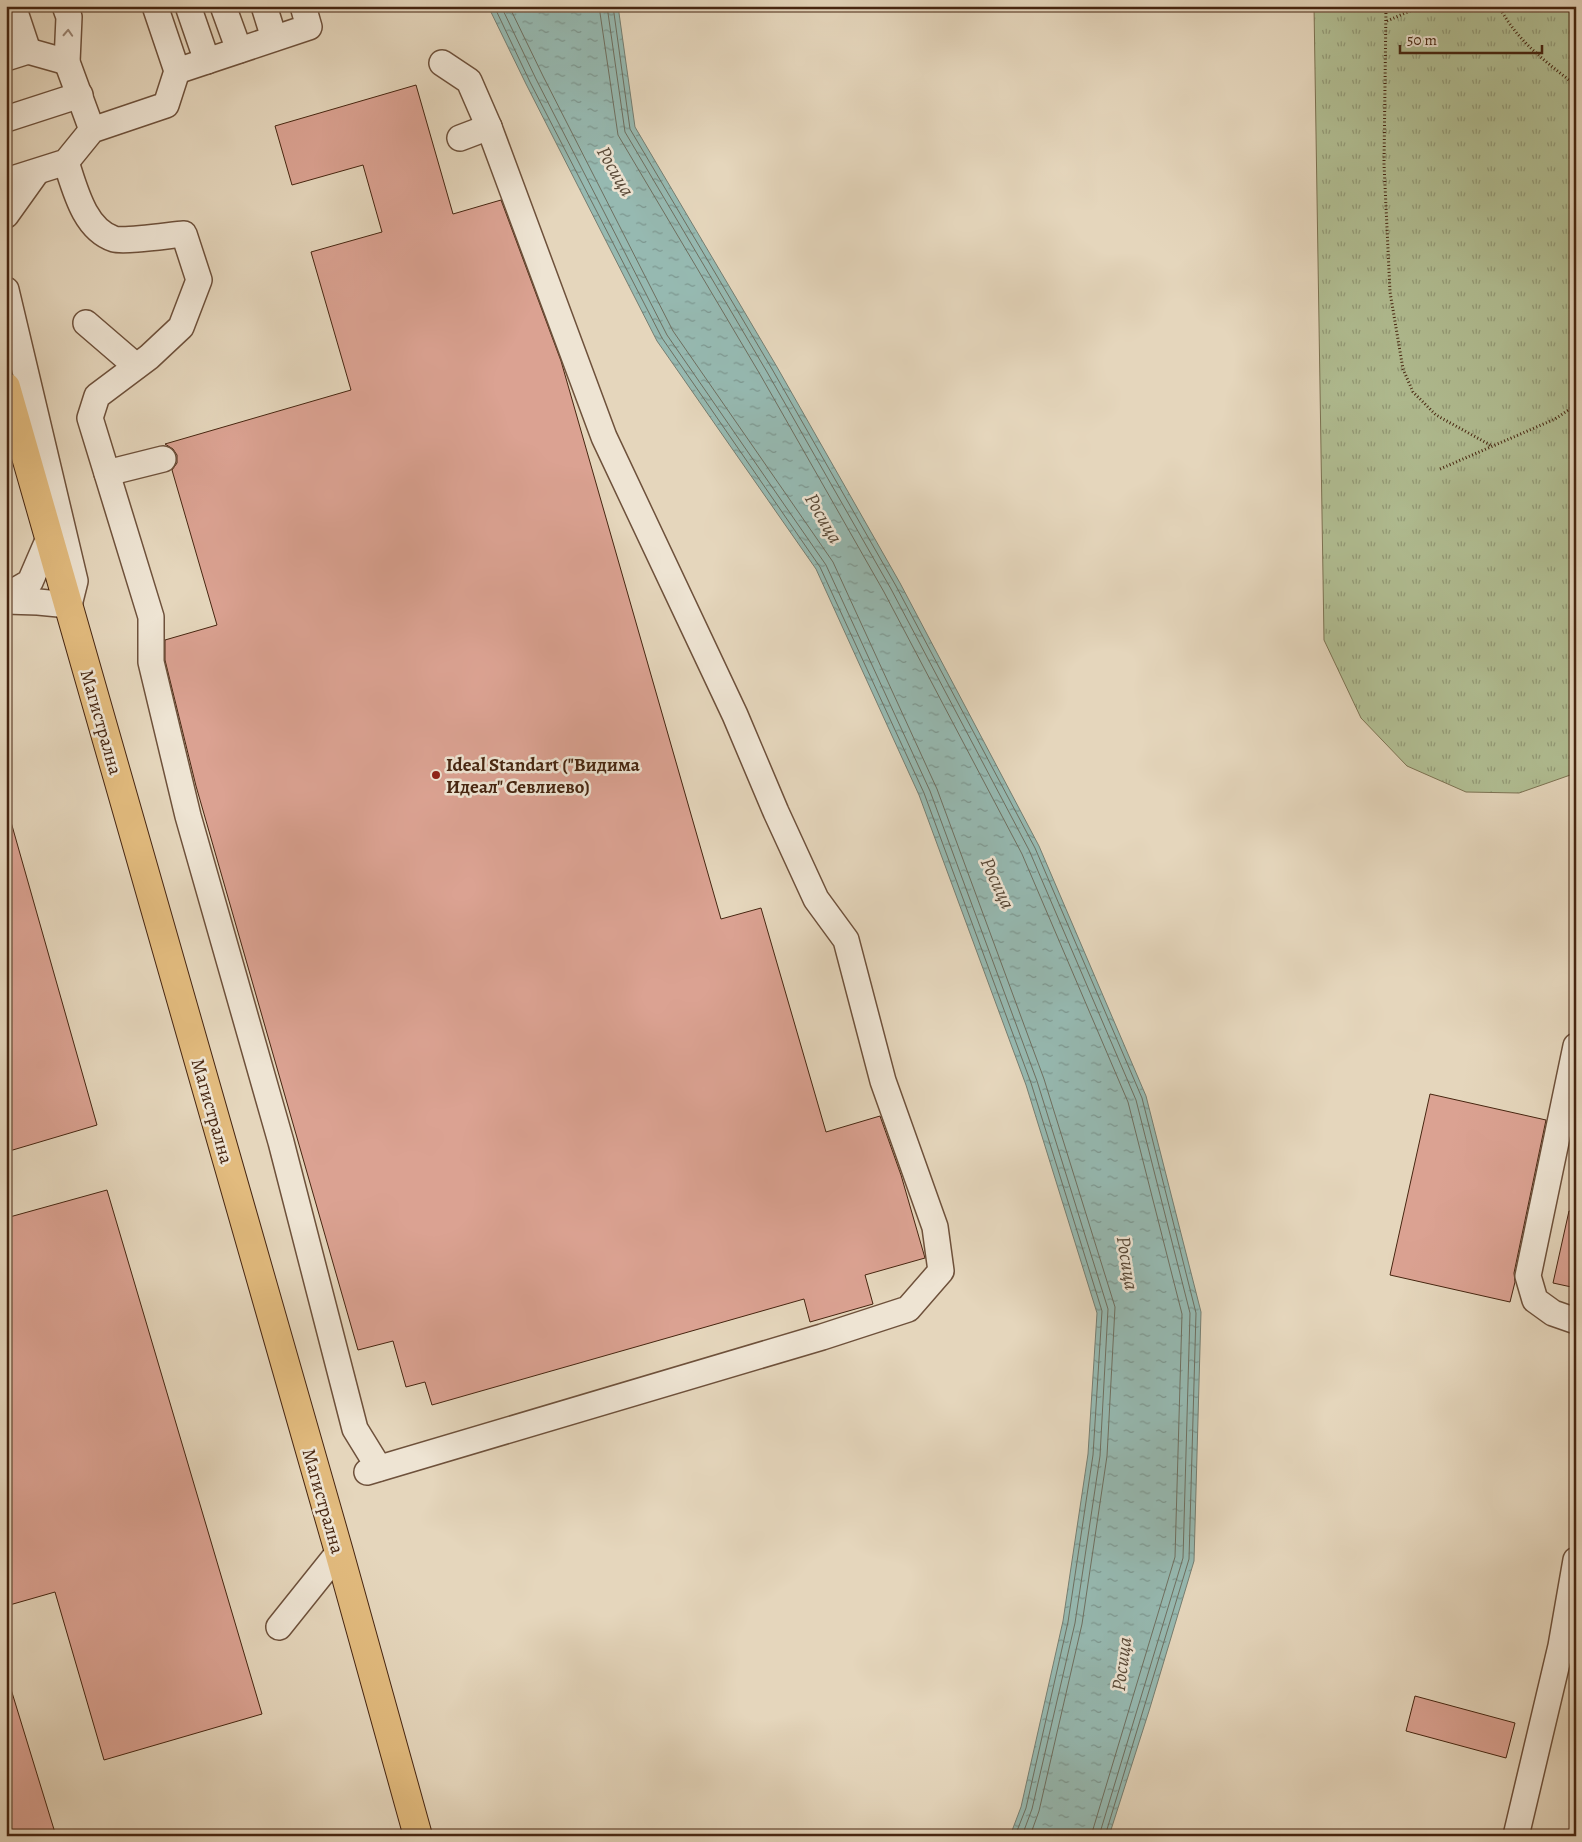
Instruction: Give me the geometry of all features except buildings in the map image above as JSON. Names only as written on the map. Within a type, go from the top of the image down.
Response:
[{"type":"main road","name":"Магистрална","points":[[6,387],[339,1552],[418,1836]]},
{"type":"street","points":[[13,6],[17,54],[67,62]]},
{"type":"street","points":[[65,6],[69,18],[67,62],[92,130]]},
{"type":"street","points":[[6,181],[66,162],[92,130],[166,105],[177,71],[155,6]]},
{"type":"street","points":[[188,6],[207,61]]},
{"type":"street","points":[[223,6],[239,50]]},
{"type":"street","points":[[264,6],[274,38]]},
{"type":"street","points":[[177,71],[309,26],[303,6]]},
{"type":"street","points":[[66,162],[77,194],[93,226],[115,239],[184,234],[199,280],[181,327],[136,366],[97,396],[90,418],[151,617],[151,662],[188,816],[278,1133],[355,1429],[373,1470],[822,1337],[908,1309],[941,1271],[935,1227],[883,1081],[846,940],[816,899],[776,812],[735,715],[604,438],[489,127],[469,81],[442,63]]},
{"type":"street","points":[[6,119],[80,95]]},
{"type":"street","points":[[460,138],[489,127]]},
{"type":"street","points":[[6,215],[36,173]]},
{"type":"street","points":[[6,290],[75,581],[68,605],[6,601]]},
{"type":"street","points":[[86,323],[136,366]]},
{"type":"street","points":[[107,473],[163,459]]},
{"type":"street","points":[[6,596],[30,582],[49,538]]},
{"type":"street","points":[[1576,1046],[1528,1276],[1535,1300],[1553,1313],[1576,1321]]},
{"type":"street","points":[[278,1627],[339,1552]]},
{"type":"street","points":[[1516,1836],[1561,1646],[1576,1560]]},
{"type":"path","points":[[1386,6],[1384,164],[1390,292],[1403,369],[1413,392],[1436,415],[1492,446]]},
{"type":"path","points":[[1387,21],[1421,6]]},
{"type":"path","points":[[1498,6],[1503,16],[1531,50],[1569,80],[1576,83]]},
{"type":"path","points":[[1440,469],[1555,419],[1576,405]]},
{"type":"green space","points":[[1314,6],[1576,6],[1576,773],[1519,793],[1466,792],[1407,766],[1361,718],[1324,640]]},
{"type":"water","name":"Росица","points":[[488,6],[618,6],[635,127],[777,367],[900,583],[1039,846],[1146,1096],[1201,1312],[1194,1561],[1109,1836],[1010,1836],[1021,1807],[1063,1621],[1088,1454],[1097,1313],[1026,1085],[919,795],[816,569],[657,341]]},
{"type":"place","name":"Ideal Standart (\"Видима Идеал\" Севлиево)","points":[[436,775]]}]
